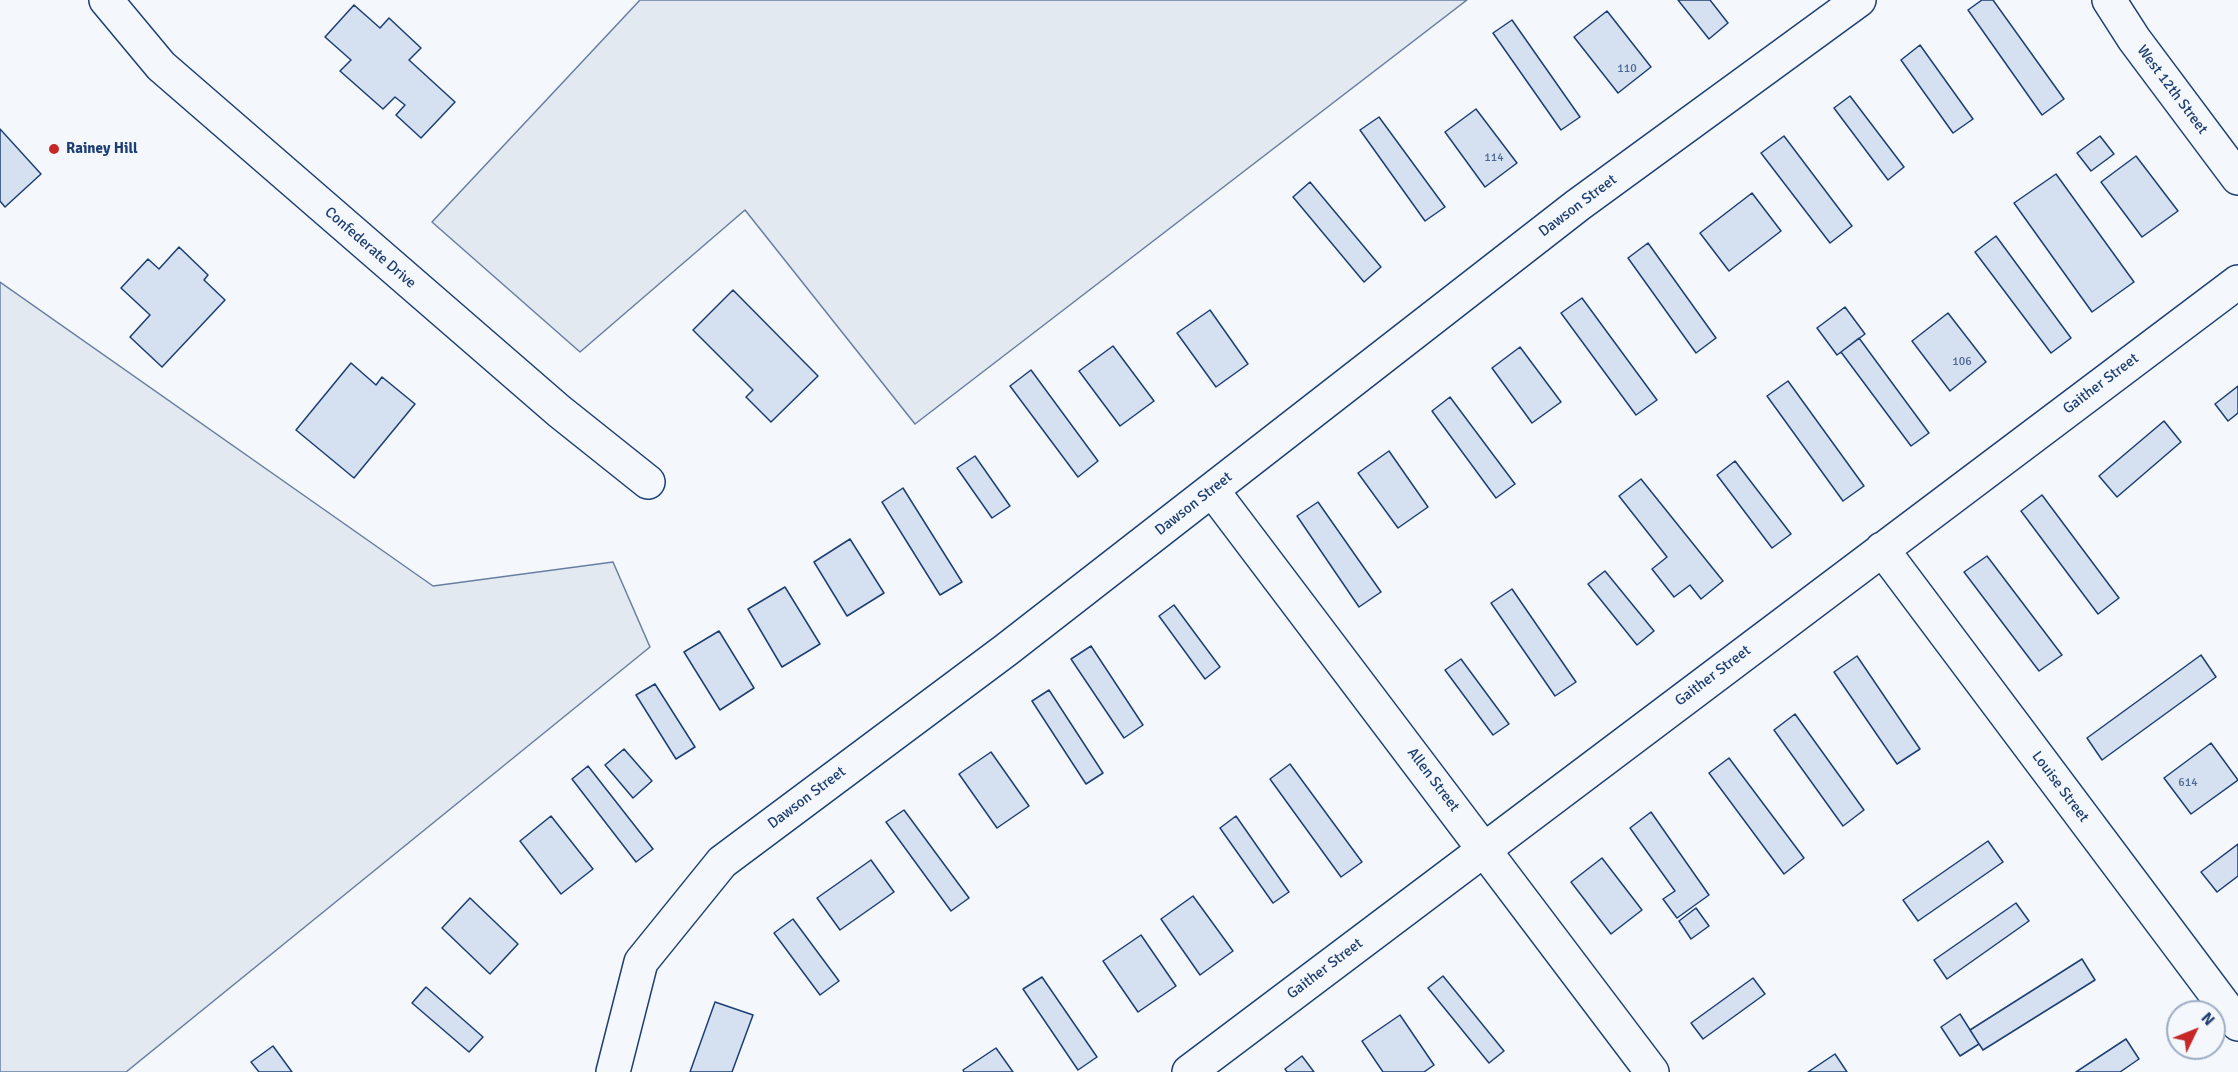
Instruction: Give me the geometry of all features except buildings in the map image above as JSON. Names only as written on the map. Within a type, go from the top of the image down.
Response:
[{"type":"street","name":"Confederate Drive","points":[[106,0],[161,66],[559,411],[648,482]]},
{"type":"street","name":"Dawson Street","points":[[613,1072],[641,962],[722,862],[1006,650],[1578,205],[1859,0]]},
{"type":"street","name":"West 12th Street","points":[[2109,0],[2134,39],[2238,178]]},
{"type":"street","name":"Gaither Street","points":[[1189,1072],[2238,282]]},
{"type":"street","name":"Allen Street","points":[[1212,490],[1652,1072]]},
{"type":"street","name":"Louise Street","points":[[1882,549],[2238,1024]]},
{"type":"shaded area","points":[[640,0],[1467,0],[915,424],[745,210],[580,352],[432,222]]},
{"type":"shaded area","points":[[0,282],[433,586],[613,562],[650,647],[126,1072],[0,1072]]},
{"type":"place","name":"Rainey Hill","points":[[54,149]]}]
